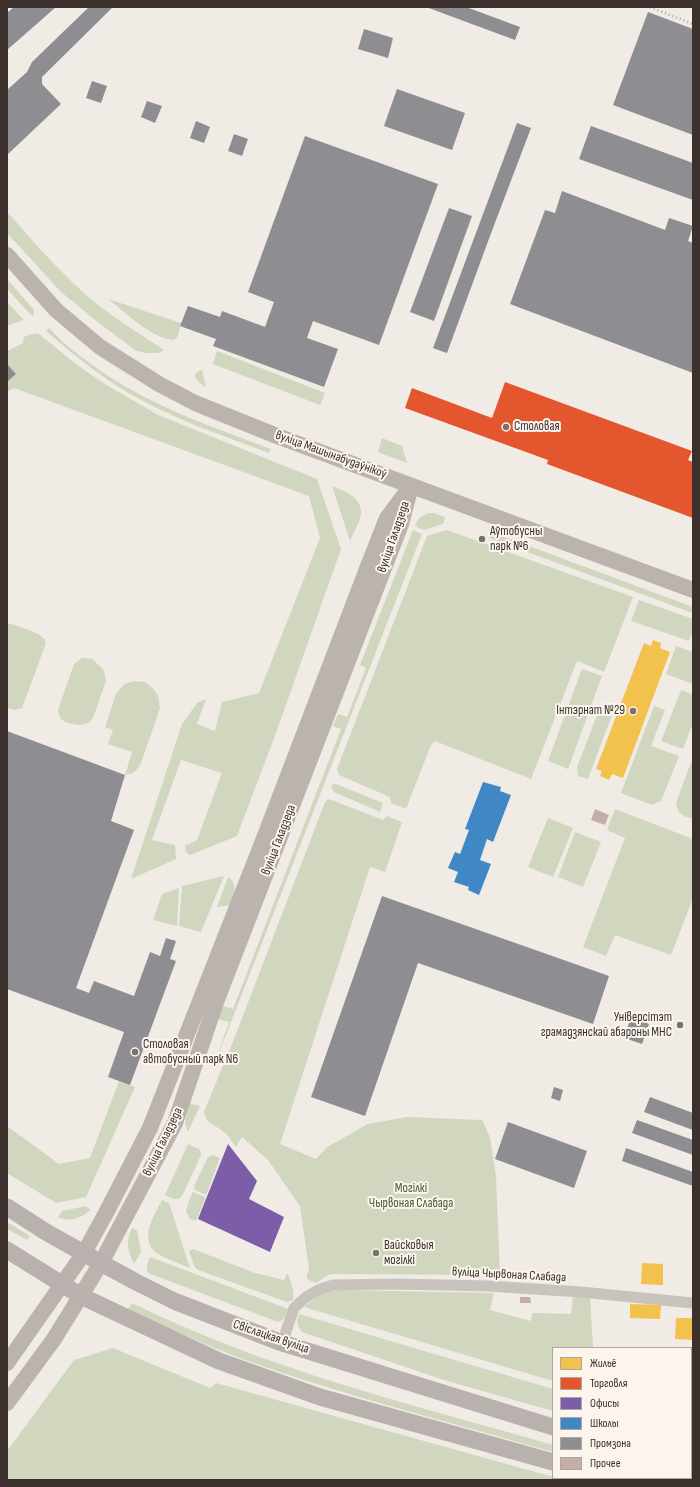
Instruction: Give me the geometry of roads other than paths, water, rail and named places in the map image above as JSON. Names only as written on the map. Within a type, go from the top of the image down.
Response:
[{"type":"main road","name":"вуліца Машынабудаўнікоў","points":[[7,255],[56,310],[100,347],[158,384],[203,406],[410,486],[693,590]]},
{"type":"main road","name":"вуліца Галадзеда","points":[[7,1363],[84,1253],[150,1128],[263,841],[387,518],[410,486]]},
{"type":"main road","name":"вуліца Галадзеда","points":[[7,1403],[54,1339],[101,1263],[175,1123],[216,1002],[401,524],[410,486]]},
{"type":"main road","name":"Свіслацкая вуліца","points":[[7,1207],[46,1232],[101,1263],[174,1301],[282,1343],[552,1427]]},
{"type":"main road","points":[[7,1250],[81,1296],[219,1361],[320,1397],[552,1462]]},
{"type":"street","name":"вуліца Чырвоная Слабада","points":[[282,1343],[294,1308],[306,1297],[318,1290],[333,1285],[398,1284],[488,1286],[581,1292],[693,1303]]},
{"type":"railway","points":[[650,7],[693,24]]},
{"type":"place","name":"Столовая","points":[[506,427]]},
{"type":"place","name":"Аўтобусны парк №6","points":[[482,539]]},
{"type":"place","name":"Інтэрнат №29","points":[[633,711]]},
{"type":"place","name":"Універсітэт грамадзянскай абароны МНС","points":[[680,1025]]},
{"type":"place","name":"Столовая автобусный парк N6","points":[[135,1052]]},
{"type":"place","name":"Вайсковыя могілкі","points":[[376,1253]]},
{"type":"park label","name":"Могілкі Чырвоная Слабада","points":[[411,1196]]}]
